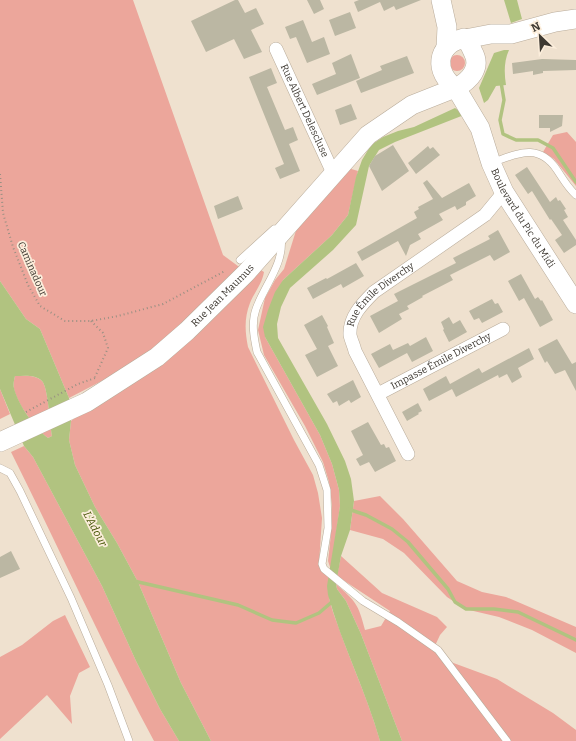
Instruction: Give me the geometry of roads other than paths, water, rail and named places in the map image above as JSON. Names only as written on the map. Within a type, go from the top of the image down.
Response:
[{"type":"main road","points":[[441,0],[459,24],[475,65],[474,89],[480,111],[480,128]]},
{"type":"main road","points":[[441,0],[447,27],[446,48]]},
{"type":"main road","points":[[480,128],[440,67],[440,56],[446,48],[452,43],[464,39],[491,34],[511,34],[555,22],[576,19]]},
{"type":"main road","points":[[412,105],[455,88],[475,65],[511,34]]},
{"type":"main road","points":[[412,105],[432,81],[440,67]]},
{"type":"main road","name":"Rue Jean Maumus","points":[[2,441],[87,402],[157,357],[187,332],[246,273],[368,135],[412,105]]},
{"type":"main road","name":"Boulevard du Pic du Midi","points":[[480,128],[491,163],[504,192],[576,304]]},
{"type":"street","name":"Rue Albert Delescluse","points":[[276,49],[333,173]]},
{"type":"street","name":"Rue Émile Diverchy","points":[[408,454],[355,351],[350,336],[352,318],[362,304],[374,292],[484,215],[504,192]]},
{"type":"street","name":"Impasse Émile Diverchy","points":[[378,394],[503,329]]},
{"type":"lane","points":[[491,163],[523,152],[543,155],[548,159],[567,186],[576,195]]},
{"type":"lane","points":[[240,260],[274,228],[286,229],[281,252],[273,274],[256,310],[253,325],[254,337],[257,352],[321,471],[326,490],[328,528],[322,564],[327,572],[363,600],[438,650],[507,741]]},
{"type":"lane","points":[[0,468],[10,473],[20,491],[72,598],[108,685],[128,741]]},
{"type":"water","points":[[504,0],[517,0],[522,19],[511,23]]},
{"type":"water","points":[[509,50],[505,67],[506,85],[496,86],[488,100],[484,103],[479,88],[494,53]]},
{"type":"water","points":[[455,108],[464,115],[395,142],[379,150],[369,166],[356,225],[333,250],[290,288],[281,307],[277,324],[278,338],[327,424],[345,461],[351,479],[354,501],[350,530],[341,556],[336,584],[337,589],[346,601],[361,634],[402,741],[380,741],[328,595],[327,586],[340,506],[339,490],[332,464],[320,435],[265,337],[263,327],[275,292],[283,280],[332,235],[348,215],[356,177],[362,160],[371,145],[383,137],[414,127]]},
{"type":"water","name":"L'Adour","points":[[0,281],[26,319],[40,329],[69,398],[71,421],[69,440],[75,465],[95,507],[138,582],[181,683],[211,741],[179,741],[160,709],[136,661],[102,586],[33,457],[24,446],[0,389]],"holes":[[[15,376],[36,377],[42,381],[46,391],[52,436],[48,438],[43,434],[23,409],[14,387]]]},
{"type":"waterway","points":[[501,82],[504,100],[500,120],[503,134],[516,140],[538,140],[553,148],[576,182]]},
{"type":"waterway","points":[[348,509],[366,515],[392,529],[408,542],[448,589],[455,602],[466,609],[494,609],[518,612],[576,640]]},
{"type":"waterway","points":[[134,581],[238,605],[272,620],[296,623],[319,613],[333,601]]}]
